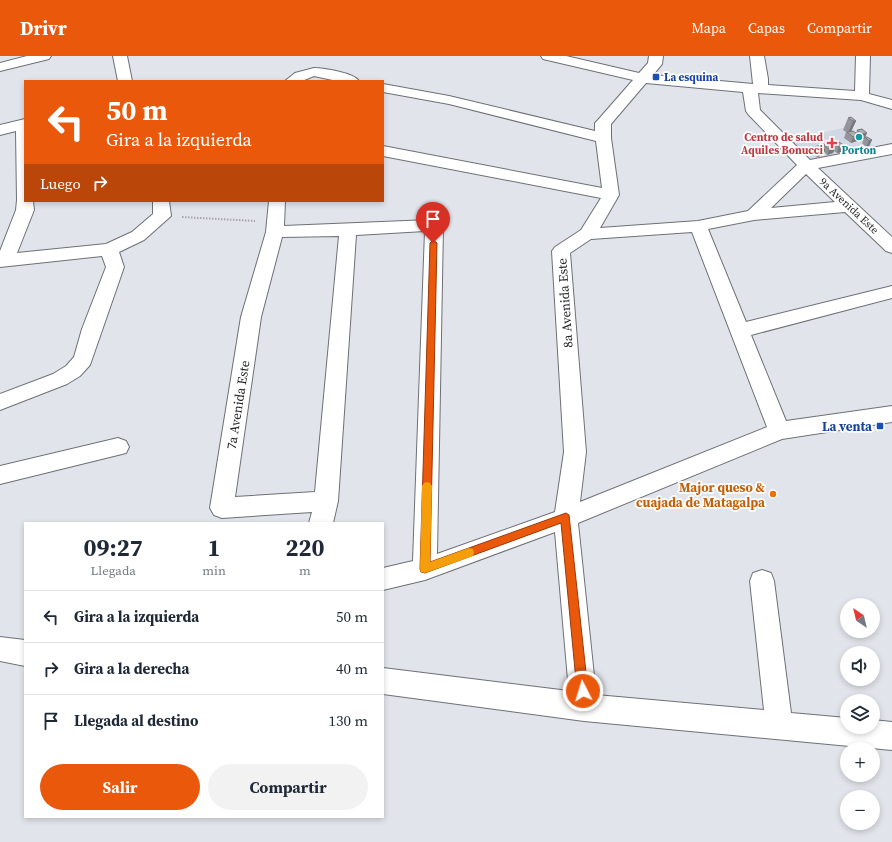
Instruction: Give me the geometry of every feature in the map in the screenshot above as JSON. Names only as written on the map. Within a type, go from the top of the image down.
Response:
[{"type":"street","points":[[0,67],[44,56]]},
{"type":"street","points":[[120,56],[125,80]]},
{"type":"street","points":[[548,56],[643,78],[755,89],[856,95],[892,105]]},
{"type":"street","points":[[384,151],[611,195],[603,138],[603,123],[655,64],[656,56]]},
{"type":"street","name":"9a Avenida Este","points":[[757,56],[761,79],[755,89],[753,111],[806,165],[890,242]]},
{"type":"street","points":[[856,95],[864,59],[863,56]]},
{"type":"street","points":[[293,80],[299,75],[317,71],[348,80]]},
{"type":"street","points":[[384,88],[449,100],[603,138]]},
{"type":"street","points":[[0,130],[24,124]]},
{"type":"street","points":[[754,215],[806,165],[892,149]]},
{"type":"street","name":"8a Avenida Este","points":[[566,518],[575,452],[561,251],[587,234],[611,195]]},
{"type":"street","points":[[25,202],[25,210],[3,260],[109,249],[138,236],[161,208]]},
{"type":"street","name":"7a Avenida Este","points":[[277,202],[275,227],[251,317],[222,508],[326,500]]},
{"type":"street","points":[[587,234],[698,226],[754,215],[849,206]]},
{"type":"street","points":[[275,227],[348,230],[430,225],[434,227],[425,569]]},
{"type":"street","points":[[698,226],[779,431]]},
{"type":"street","points":[[321,522],[326,500],[348,230]]},
{"type":"street","points":[[0,402],[60,379],[73,371],[83,360],[92,329],[115,267],[109,249]]},
{"type":"street","points":[[739,331],[892,292]]},
{"type":"street","points":[[384,579],[425,569],[566,518],[779,431],[892,414]]},
{"type":"street","points":[[0,475],[118,448]]},
{"type":"street","points":[[566,518],[584,707]]},
{"type":"street","points":[[762,582],[779,725]]},
{"type":"street","points":[[0,649],[24,653]]},
{"type":"street","points":[[384,681],[584,707],[892,736]]},
{"type":"path","points":[[161,208],[275,227]]},
{"type":"shaded area","name":"Centro de salud Aquiles Bonucci","points":[[847,127],[876,147],[814,160],[789,140]]},
{"type":"building","points":[[851,117],[856,121],[848,118]]},
{"type":"building","points":[[862,129],[867,133],[862,134],[857,130]]},
{"type":"building","points":[[853,131],[859,135],[853,137],[847,132]]},
{"type":"building","points":[[865,137],[867,137],[872,140],[869,141]]},
{"type":"building","points":[[839,142],[845,146],[839,147],[834,143]]},
{"type":"building","points":[[830,143],[835,148],[829,149],[824,145]]},
{"type":"building","points":[[820,145],[825,150],[820,151],[815,147]]},
{"type":"slow traffic","points":[[427,486],[425,569],[469,553]]},
{"type":"place","name":"La esquina","points":[[656,77]]},
{"type":"place","name":"Porton","points":[[859,137]]},
{"type":"place","name":"Centro de salud Aquiles Bonucci","points":[[832,143]]},
{"type":"place","name":"La venta","points":[[880,426]]},
{"type":"place","name":"Major queso & cuajada de Matagalpa","points":[[773,494]]},
{"type":"route","points":[[433,243],[425,569],[566,518],[583,691]]}]
